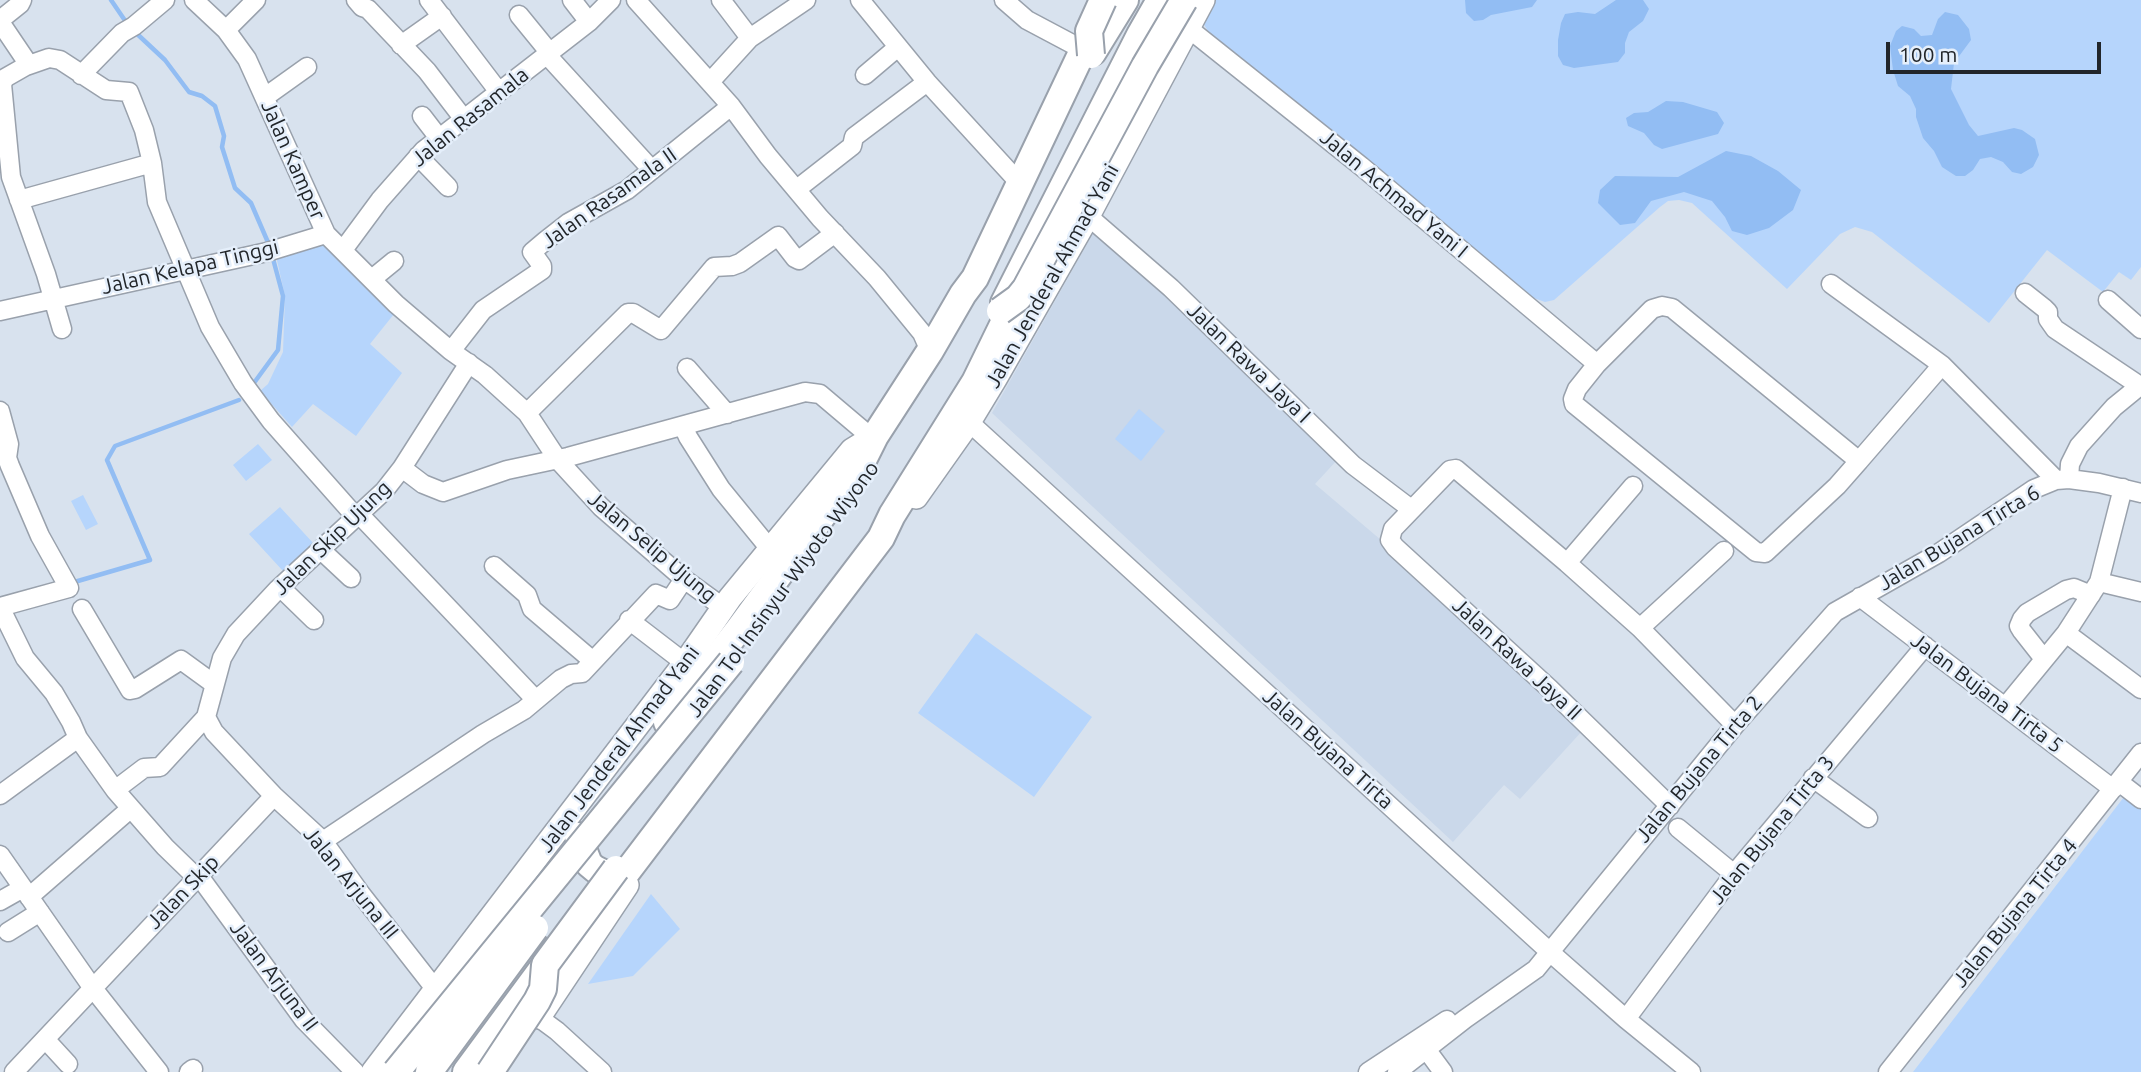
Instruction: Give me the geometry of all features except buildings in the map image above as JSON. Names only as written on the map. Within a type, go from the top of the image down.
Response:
[{"type":"highway","points":[[1084,51],[1089,31],[1104,0]]},
{"type":"highway","name":"Jalan Jenderal Ahmad Yani","points":[[406,1072],[578,836],[739,629],[862,462],[874,437],[930,351],[962,294],[975,278],[1104,0]]},
{"type":"highway","name":"Jalan Tol Insinyur Wiyoto Wiyono","points":[[429,1072],[855,498],[953,334],[1084,51],[1125,0]]},
{"type":"highway","name":"Jalan Tol Insinyur Wiyoto Wiyono","points":[[466,1072],[931,441],[969,374],[1160,0]]},
{"type":"highway","name":"Jalan Jenderal Ahmad Yani","points":[[480,1072],[626,872],[881,538],[892,515],[975,382],[1039,253],[1173,0]]},
{"type":"highway","points":[[1000,311],[1027,288],[1184,0]]},
{"type":"highway","points":[[396,1072],[731,662]]},
{"type":"highway","points":[[578,836],[589,864],[606,874],[626,872]]},
{"type":"highway","points":[[490,1072],[537,1001],[543,989],[545,965]]},
{"type":"main road","name":"Jalan Jenderal Ahmad Yani","points":[[962,294],[965,274],[1014,177],[1084,51],[1095,0]]},
{"type":"main road","name":"Jalan Jenderal Ahmad Yani","points":[[881,538],[899,520],[969,422],[1088,216],[1203,0]]},
{"type":"main road","name":"Jalan Jenderal Ahmad Yani","points":[[373,1072],[770,549],[852,450],[874,437]]},
{"type":"main road","name":"Jalan Jenderal Ahmad Yani","points":[[501,1072],[664,832],[672,811]]},
{"type":"street","points":[[22,0],[0,21],[25,59],[26,66]]},
{"type":"street","points":[[81,75],[122,33],[165,0]]},
{"type":"street","name":"Jalan Kamper","points":[[194,0],[226,30],[247,59],[326,234],[396,303],[451,351],[469,363]]},
{"type":"street","points":[[226,30],[256,0]]},
{"type":"street","points":[[356,0],[368,9],[427,71],[463,118]]},
{"type":"street","points":[[429,0],[499,92]]},
{"type":"street","points":[[572,0],[589,22]]},
{"type":"street","name":"Jalan Rasamala","points":[[343,250],[380,200],[418,156],[463,118],[589,22],[611,0]]},
{"type":"street","points":[[636,0],[731,106],[768,156],[877,278],[922,333],[930,351]]},
{"type":"street","points":[[722,0],[750,38]]},
{"type":"street","points":[[710,82],[750,38],[806,0]]},
{"type":"street","points":[[1004,0],[1027,20],[1084,51]]},
{"type":"street","points":[[867,3],[927,82],[1014,177]]},
{"type":"street","points":[[519,15],[549,54],[652,170]]},
{"type":"street","points":[[401,45],[442,16]]},
{"type":"street","name":"Jalan Achmad Yani I","points":[[1188,28],[1361,166],[1597,364]]},
{"type":"street","points":[[865,75],[898,47]]},
{"type":"street","points":[[62,329],[19,200],[6,178],[2,84],[5,79],[26,66],[49,58],[60,60],[106,90],[129,92],[144,130],[157,202],[210,327],[243,383],[294,450],[536,700]]},
{"type":"street","points":[[265,97],[307,67]]},
{"type":"street","points":[[797,189],[852,146],[855,137],[927,82]]},
{"type":"street","name":"Jalan Rasamala II","points":[[451,351],[483,310],[542,270],[533,253],[539,247],[568,223],[627,190],[731,106]]},
{"type":"street","points":[[422,116],[439,138]]},
{"type":"street","points":[[418,156],[448,187]]},
{"type":"street","points":[[19,200],[152,163]]},
{"type":"street","name":"Jalan Rawa Jaya I","points":[[1088,216],[1171,288],[1353,465],[1411,509]]},
{"type":"street","points":[[527,413],[628,313],[633,313],[661,330],[715,267],[732,266],[778,236],[797,260],[835,233]]},
{"type":"street","name":"Jalan Kelapa Tinggi","points":[[0,311],[270,251],[326,234]]},
{"type":"street","points":[[372,279],[394,261]]},
{"type":"street","points":[[1831,284],[1942,365],[2062,480],[2141,493]]},
{"type":"street","points":[[2025,293],[2044,307],[2048,312],[2048,320],[2055,328],[2138,392],[2079,446],[2062,480]]},
{"type":"street","points":[[2108,300],[2141,329]]},
{"type":"street","points":[[1858,461],[1672,308],[1662,306],[1652,309],[1597,364],[1577,388],[1573,399],[1574,404],[1747,547],[1765,553],[1837,486],[1942,365]]},
{"type":"street","name":"Jalan Selip Ujung","points":[[469,363],[527,413],[558,460],[601,507],[684,579],[724,608]]},
{"type":"street","name":"Jalan Skip Ujung","points":[[206,717],[222,658],[236,634],[280,587],[384,491],[402,468],[469,363]]},
{"type":"street","points":[[687,368],[727,414]]},
{"type":"street","points":[[402,468],[423,484],[443,492],[507,470],[558,460],[805,392],[820,394],[874,437]]},
{"type":"street","points":[[0,411],[9,444],[10,466],[40,536],[66,584],[0,607]]},
{"type":"street","name":"Jalan Bujana Tirta","points":[[969,422],[1551,953],[1626,1020],[1690,1072]]},
{"type":"street","points":[[683,426],[721,489],[770,549]]},
{"type":"street","name":"Jalan Rawa Jaya II","points":[[1567,563],[1456,469],[1450,470],[1411,509],[1393,529],[1390,540],[1550,689],[1670,806]]},
{"type":"street","name":"Jalan Bujana Tirta 6","points":[[1860,597],[1939,553],[2034,489],[2062,480]]},
{"type":"street","points":[[1633,486],[1567,563],[1640,628],[1735,725]]},
{"type":"street","points":[[2006,706],[2066,633],[2095,588],[2123,488]]},
{"type":"street","points":[[321,550],[351,578]]},
{"type":"street","points":[[1640,628],[1724,551]]},
{"type":"street","points":[[494,566],[527,595],[532,608],[593,660]]},
{"type":"street","points":[[323,841],[536,700],[561,679],[582,673],[656,594],[670,600],[684,579]]},
{"type":"street","points":[[280,587],[314,620]]},
{"type":"street","points":[[2044,659],[2019,626],[2027,613],[2074,588],[2141,592]]},
{"type":"street","name":"Jalan Bujana Tirta 2","points":[[1397,1072],[1465,1019],[1531,974],[1551,953],[1735,725],[1827,620],[1847,603],[1860,597]]},
{"type":"street","name":"Jalan Bujana Tirta 5","points":[[1860,597],[2116,786],[2141,799]]},
{"type":"street","name":"Jalan Arjuna II","points":[[0,607],[25,658],[54,693],[78,738],[130,809],[165,847],[198,877],[296,1010],[355,1072]]},
{"type":"street","points":[[82,609],[130,690],[181,660],[214,684]]},
{"type":"street","points":[[629,620],[685,663]]},
{"type":"street","points":[[2066,633],[2141,689]]},
{"type":"street","name":"Jalan Bujana Tirta 3","points":[[1626,1020],[1734,874],[1926,646]]},
{"type":"street","points":[[116,790],[144,768],[160,767],[206,717]]},
{"type":"street","name":"Jalan Arjuna III","points":[[206,717],[214,732],[274,796],[323,841],[436,990]]},
{"type":"street","points":[[0,795],[78,738]]},
{"type":"street","name":"Jalan Bujana Tirta 4","points":[[1888,1072],[2141,753]]},
{"type":"street","points":[[1813,778],[1868,818]]},
{"type":"street","name":"Jalan Skip","points":[[14,1072],[274,796]]},
{"type":"street","points":[[8,932],[31,899],[130,809]]},
{"type":"street","points":[[1678,828],[1734,874]]},
{"type":"street","points":[[0,855],[92,987],[159,1072]]},
{"type":"street","points":[[0,901],[31,899]]},
{"type":"street","points":[[1368,1072],[1458,1011],[1465,1019]]},
{"type":"street","points":[[538,1017],[602,1072]]},
{"type":"street","points":[[45,1039],[68,1064]]},
{"type":"street","points":[[1426,1049],[1443,1072]]},
{"type":"shaded area","points":[[1207,0],[2141,0],[2141,267],[2131,280],[2119,272],[2103,292],[2047,250],[1989,323],[1872,232],[1855,227],[1840,234],[1787,289],[1692,203],[1679,200],[1668,201],[1660,207],[1554,300],[1545,302],[1528,296],[1208,31],[1201,20]]},
{"type":"shaded area","points":[[1465,0],[1537,0],[1532,7],[1474,21],[1466,13]]},
{"type":"shaded area","points":[[1616,0],[1643,0],[1649,9],[1643,21],[1629,32],[1625,53],[1618,62],[1574,68],[1563,65],[1558,56],[1558,40],[1565,14],[1595,14]]},
{"type":"shaded area","points":[[1945,12],[1958,15],[1969,29],[1971,40],[1954,63],[1951,89],[1969,125],[1978,136],[2014,128],[2035,139],[2039,155],[2033,167],[2021,174],[2012,172],[2003,162],[1991,157],[1980,159],[1965,176],[1956,176],[1942,167],[1923,138],[1910,96],[1898,86],[1890,46],[1896,31],[1902,26],[1914,29],[1921,36],[1932,35],[1938,19]]},
{"type":"shaded area","points":[[1666,101],[1683,102],[1717,112],[1724,123],[1718,134],[1662,149],[1654,145],[1644,133],[1628,126],[1626,118],[1634,113],[1648,112]]},
{"type":"shaded area","points":[[1726,151],[1751,156],[1778,171],[1801,190],[1793,210],[1769,228],[1747,235],[1732,231],[1712,201],[1684,192],[1651,201],[1635,223],[1620,225],[1598,203],[1600,190],[1615,176],[1678,177]]},
{"type":"shaded area","points":[[1096,228],[1339,458],[1315,484],[1381,540],[1584,729],[1520,799],[1504,785],[1453,842],[992,413]]},
{"type":"shaded area","points":[[329,240],[398,309],[370,344],[402,373],[356,436],[313,404],[292,427],[260,391],[268,384],[283,352],[285,296],[276,256]]},
{"type":"shaded area","points":[[1139,409],[1165,431],[1141,461],[1115,439]]},
{"type":"shaded area","points":[[258,444],[272,460],[246,481],[233,465]]},
{"type":"shaded area","points":[[83,495],[98,524],[86,530],[71,501]]},
{"type":"shaded area","points":[[280,507],[314,544],[283,571],[249,534]]},
{"type":"shaded area","points":[[976,633],[1092,717],[1034,797],[918,713]]},
{"type":"shaded area","points":[[2127,793],[2141,805],[2141,1072],[1913,1072]]},
{"type":"shaded area","points":[[651,894],[680,929],[633,976],[588,984]]},
{"type":"waterway","points":[[111,0],[126,22]]},
{"type":"waterway","points":[[135,32],[165,60],[189,92],[202,96],[215,106],[224,136],[222,147],[235,188],[251,203],[270,247]]},
{"type":"waterway","points":[[251,387],[278,350],[283,296],[272,255]]},
{"type":"waterway","points":[[71,583],[150,560],[107,460],[115,446],[239,400]]}]
